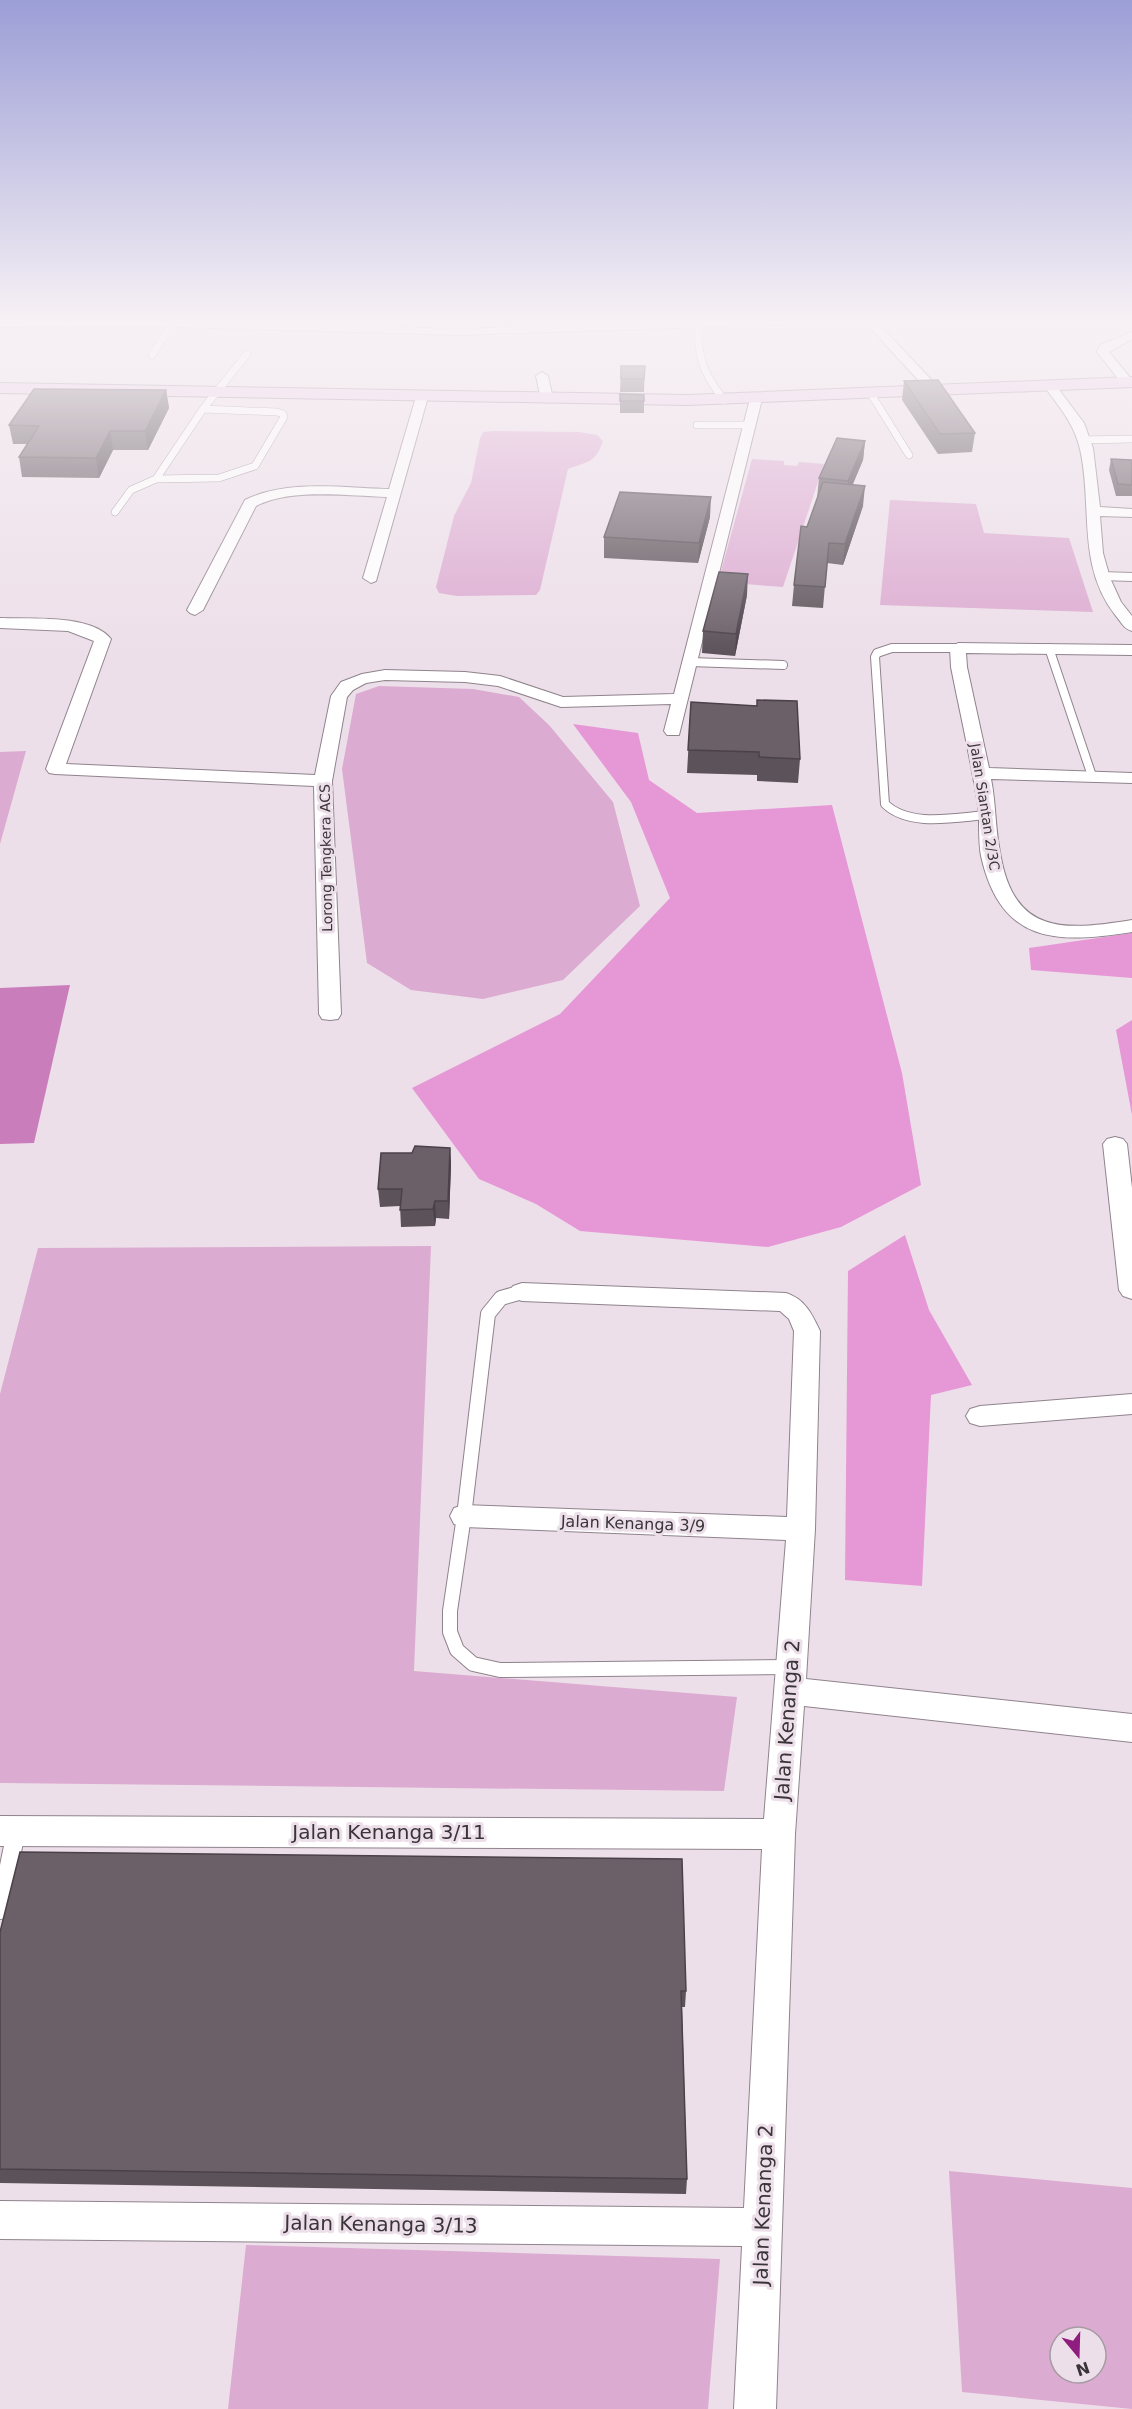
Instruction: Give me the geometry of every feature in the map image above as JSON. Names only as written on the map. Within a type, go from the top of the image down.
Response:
[{"type":"street","points":[[371,578],[413,430]]},
{"type":"street","points":[[673,731],[749,430]]},
{"type":"street","points":[[1079,430],[1088,465],[1094,543],[1101,576],[1118,612],[1132,626]]},
{"type":"street","points":[[195,610],[250,503],[255,498],[279,494],[395,493]]},
{"type":"street","points":[[1092,511],[1132,513]]},
{"type":"street","points":[[0,623],[81,627],[96,632],[104,639],[55,769],[323,781]]},
{"type":"street","points":[[958,648],[1132,650]]},
{"type":"street","name":"Jalan Siantan 2/3C","points":[[958,648],[965,698],[982,773],[988,815],[990,854],[999,888],[1012,908],[1029,923],[1060,932],[1089,933],[1132,926]]},
{"type":"street","name":"Lorong Tengkera ACS","points":[[330,1014],[323,781],[339,696],[347,686],[362,679],[385,675],[477,678],[520,687],[561,702],[681,699]]},
{"type":"street","points":[[982,773],[1132,778]]},
{"type":"street","points":[[1115,1144],[1132,1290]]},
{"type":"street","name":"Jalan Kenanga 2","points":[[522,1292],[786,1302],[799,1314],[807,1331],[801,1529],[779,1834],[755,2409]]},
{"type":"street","points":[[980,1416],[1132,1404]]},
{"type":"street","name":"Jalan Kenanga 3/9","points":[[464,1516],[801,1529]]},
{"type":"street","points":[[790,1679],[1132,1728]]},
{"type":"street","name":"Jalan Kenanga 3/11","points":[[8,1831],[779,1834]]},
{"type":"street","name":"Jalan Kenanga 3/13","points":[[0,2220],[762,2227]]},
{"type":"lane","points":[[156,479],[189,430]]},
{"type":"lane","points":[[115,512],[126,492],[135,486],[156,479],[212,480],[248,470],[255,466],[276,430]]},
{"type":"lane","points":[[894,430],[909,455]]},
{"type":"lane","points":[[1082,441],[1132,439]]},
{"type":"lane","points":[[1101,576],[1132,577]]},
{"type":"lane","points":[[958,648],[892,648],[877,653],[875,657],[885,804],[898,816],[912,818],[988,815]]},
{"type":"lane","points":[[1049,648],[1092,776]]},
{"type":"lane","points":[[690,662],[783,665]]},
{"type":"lane","points":[[522,1292],[501,1298],[488,1314],[464,1516],[450,1611],[450,1632],[457,1650],[473,1664],[500,1670],[790,1679]]},
{"type":"lane","points":[[0,1910],[8,1831]]},
{"type":"shaded area","points":[[483,432],[579,432],[597,435],[603,441],[594,458],[568,469],[540,590],[536,595],[457,596],[439,593],[436,587],[454,516],[471,483],[480,438]]},
{"type":"shaded area","points":[[752,459],[784,461],[784,465],[797,466],[799,462],[824,464],[783,587],[718,582]]},
{"type":"shaded area","points":[[890,500],[976,504],[984,533],[1069,538],[1093,612],[880,605]]},
{"type":"shaded area","points":[[379,686],[473,689],[519,697],[549,725],[613,802],[640,906],[563,980],[483,999],[411,990],[367,963],[342,769],[356,694]]},
{"type":"shaded area","points":[[573,724],[638,733],[649,780],[697,813],[832,805],[902,1073],[921,1185],[841,1227],[768,1247],[580,1231],[536,1204],[479,1179],[412,1088],[560,1014],[670,898],[631,802]]},
{"type":"shaded area","points":[[26,751],[0,844],[0,752]]},
{"type":"shaded area","points":[[1132,933],[1132,978],[1031,970],[1029,948]]},
{"type":"shaded area","points":[[70,985],[34,1143],[0,1144],[0,988]]},
{"type":"shaded area","points":[[1132,1020],[1132,1115],[1116,1030]]},
{"type":"shaded area","points":[[905,1235],[929,1310],[972,1385],[931,1395],[922,1586],[845,1580],[848,1271]]},
{"type":"shaded area","points":[[431,1246],[414,1671],[737,1697],[724,1791],[0,1783],[0,1394],[38,1248]]},
{"type":"shaded area","points":[[949,2171],[1132,2188],[1132,2409],[962,2392]]},
{"type":"shaded area","points":[[246,2245],[720,2259],[708,2409],[228,2409]]},
{"type":"building","points":[[36,430],[145,430],[110,431],[96,458],[19,457]]},
{"type":"building","points":[[938,430],[973,430],[975,433],[940,434]]},
{"type":"building","points":[[837,438],[865,441],[848,481],[819,478]]},
{"type":"building","points":[[1111,459],[1132,460],[1132,485],[1118,484]]},
{"type":"building","points":[[823,482],[865,486],[845,544],[829,543],[825,587],[794,585],[801,526],[807,527]]},
{"type":"building","points":[[620,492],[711,497],[699,543],[604,537]]},
{"type":"building","points":[[719,572],[748,574],[736,634],[703,631]]},
{"type":"building","points":[[757,700],[797,701],[800,759],[759,757],[759,752],[688,750],[691,702],[757,706]]},
{"type":"building","points":[[415,1146],[450,1148],[448,1201],[435,1201],[433,1209],[400,1210],[402,1189],[378,1189],[381,1153],[412,1153]]},
{"type":"building","points":[[20,1852],[682,1859],[686,1991],[681,1991],[687,2179],[0,2169],[0,1932]]}]
